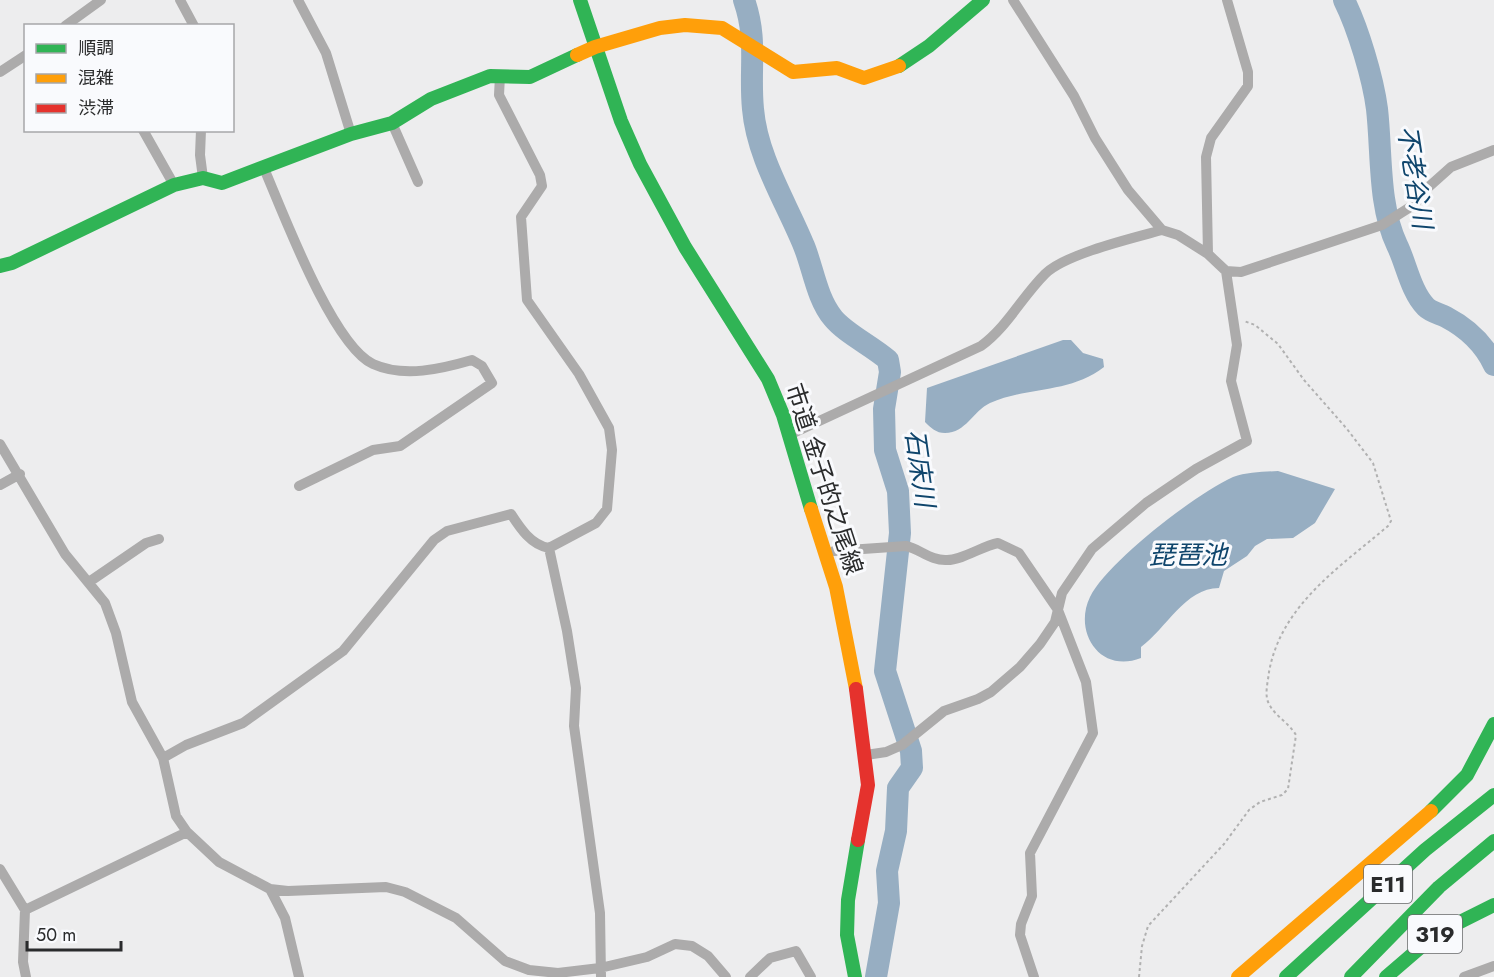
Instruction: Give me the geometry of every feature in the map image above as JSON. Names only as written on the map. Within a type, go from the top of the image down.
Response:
[{"type":"main road","name":"市道 金子的之尾線","points":[[580,0],[640,164],[685,247],[768,379],[789,435],[836,587],[852,661],[866,755],[868,785],[848,900],[847,935],[855,977]]},
{"type":"main road","points":[[0,266],[12,263],[174,185],[203,178],[222,183],[351,134],[392,123],[431,99],[490,76],[530,77],[596,47],[660,28],[685,25],[722,28],[745,40],[793,72],[847,68],[864,78],[904,65],[938,40],[965,12],[983,0]]},
{"type":"main road","points":[[1238,977],[1450,795],[1467,775],[1494,724]]},
{"type":"main road","name":"E11","points":[[1286,977],[1425,850],[1494,795]]},
{"type":"main road","name":"E11","points":[[1351,977],[1439,887],[1494,841]]},
{"type":"main road","name":"319","points":[[1386,977],[1428,938],[1463,916],[1494,905]]},
{"type":"street","points":[[81,20],[101,0]]},
{"type":"street","points":[[180,0],[193,24]]},
{"type":"street","points":[[298,0],[326,52],[351,134]]},
{"type":"street","points":[[1013,0],[1074,96],[1100,147],[1128,190],[1162,230],[1178,235],[1208,254],[1227,271],[1241,272],[1382,225],[1402,215],[1451,167],[1494,150]]},
{"type":"street","points":[[1208,254],[1206,157],[1211,138],[1248,86],[1248,72],[1227,0]]},
{"type":"street","points":[[0,72],[24,56]]},
{"type":"street","points":[[163,758],[186,745],[243,723],[343,651],[426,547],[447,531],[511,514],[524,534],[542,547],[549,548],[596,523],[607,509],[612,450],[609,428],[579,374],[527,300],[522,217],[542,186],[540,175],[499,95],[500,76]]},
{"type":"street","points":[[392,123],[418,182]]},
{"type":"street","points":[[144,132],[174,185]]},
{"type":"street","points":[[201,132],[200,155],[203,178]]},
{"type":"street","points":[[263,166],[299,251],[340,328],[350,343],[371,363],[388,369],[435,370],[472,360],[482,366],[492,383],[400,446],[373,450],[299,486]]},
{"type":"street","points":[[789,435],[981,346],[999,333],[1047,272],[1065,261],[1162,230]]},
{"type":"street","points":[[866,755],[886,752],[902,745],[944,711],[991,692],[1020,667],[1056,622],[1062,593],[1092,549],[1146,502],[1196,469],[1247,441],[1231,381],[1237,345],[1227,271]]},
{"type":"street","points":[[0,444],[20,474],[65,554],[89,582],[112,618],[132,702],[163,758],[173,807],[187,832],[219,862],[270,889],[288,891],[386,887],[405,892],[456,918],[506,961],[529,970],[558,974],[601,972],[647,957],[675,944],[692,946],[708,956],[726,977]]},
{"type":"street","points":[[0,485],[20,474]]},
{"type":"street","points":[[89,582],[146,543],[159,539]]},
{"type":"street","points":[[834,551],[906,546],[917,548],[932,558],[948,560],[998,543],[1019,553],[1058,610],[1086,681],[1093,733],[1030,853],[1032,896],[1021,924],[1020,935],[1034,977]]},
{"type":"street","points":[[549,548],[567,631],[576,688],[574,726],[600,913],[601,972]]},
{"type":"street","points":[[25,910],[187,832]]},
{"type":"street","points":[[0,869],[25,910],[23,962],[26,977]]},
{"type":"street","points":[[270,889],[285,918],[299,977]]},
{"type":"street","points":[[750,977],[770,958],[796,951],[811,977]]},
{"type":"street","points":[[1464,977],[1494,966]]},
{"type":"path","points":[[1139,977],[1142,946],[1148,926],[1224,844],[1249,810],[1260,802],[1282,795],[1288,789],[1296,735],[1269,704],[1267,692],[1272,658],[1281,634],[1317,586],[1388,526],[1391,520],[1373,464],[1347,429],[1304,380],[1278,344],[1255,325],[1234,316]]},
{"type":"water","points":[[1063,340],[1071,340],[1083,353],[1103,359],[1104,367],[1077,382],[1019,394],[990,403],[964,426],[952,432],[939,432],[925,422],[927,388]]},
{"type":"water","name":"琵琶池","points":[[1278,471],[1335,489],[1315,523],[1293,538],[1267,539],[1255,546],[1247,556],[1224,571],[1219,588],[1207,590],[1186,602],[1141,647],[1141,658],[1126,661],[1113,660],[1102,655],[1094,647],[1085,624],[1086,610],[1090,597],[1114,566],[1154,530],[1217,485],[1238,475]]},
{"type":"waterway","name":"石床川","points":[[744,0],[751,28],[753,109],[766,162],[804,246],[823,302],[833,318],[844,329],[888,360],[890,372],[884,409],[885,450],[898,491],[900,533],[885,671],[911,751],[912,768],[898,788],[896,831],[887,871],[889,903],[876,977]]},
{"type":"waterway","name":"不老谷川","points":[[1344,0],[1360,39],[1375,97],[1387,213],[1413,286],[1426,307],[1468,331],[1480,343],[1494,365]]},
{"type":"traffic: fast","points":[[580,0],[621,121],[640,164],[685,247],[768,379],[783,415],[811,509]]},
{"type":"traffic: fast","points":[[899,66],[929,46],[983,0]]},
{"type":"traffic: fast","points":[[0,266],[12,263],[174,185],[203,178],[222,183],[351,134],[392,123],[431,99],[490,76],[530,77],[577,55]]},
{"type":"traffic: fast","points":[[1431,811],[1467,775],[1494,724]]},
{"type":"traffic: fast","points":[[1286,977],[1425,850],[1494,795]]},
{"type":"traffic: fast","points":[[855,977],[847,935],[848,900],[858,840]]},
{"type":"traffic: fast","points":[[1351,977],[1439,887],[1494,841]]},
{"type":"traffic: fast","points":[[1386,977],[1436,934],[1494,905]]},
{"type":"traffic: slow","points":[[577,55],[595,47],[660,28],[685,25],[722,28],[793,72],[837,68],[864,78],[899,66]]},
{"type":"traffic: slow","points":[[811,509],[836,587],[856,689]]},
{"type":"traffic: slow","points":[[1238,977],[1431,811]]},
{"type":"traffic: jam","points":[[856,689],[868,785],[858,840]]}]
